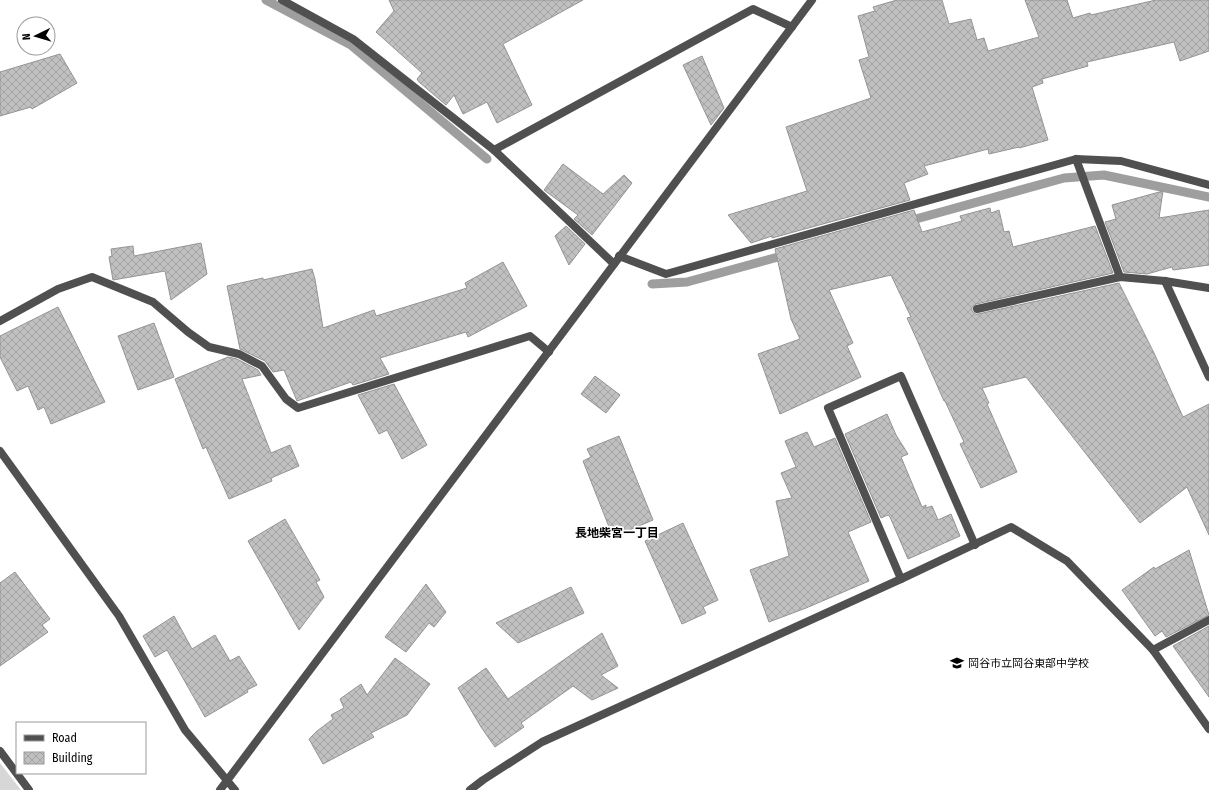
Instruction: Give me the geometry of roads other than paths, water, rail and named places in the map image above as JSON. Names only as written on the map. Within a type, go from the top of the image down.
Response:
[{"type":"street","points":[[282,0],[353,39],[494,150],[614,264]]},
{"type":"street","points":[[220,790],[812,0]]},
{"type":"street","points":[[494,150],[753,9],[792,27]]},
{"type":"street","points":[[619,256],[666,274],[1076,159],[1121,161],[1209,185]]},
{"type":"street","points":[[1076,159],[1120,277]]},
{"type":"street","points":[[0,321],[58,289],[92,277],[153,302],[188,332],[209,347],[239,354],[262,366],[286,400],[298,408],[530,336],[549,352]]},
{"type":"street","points":[[976,309],[1120,277],[1165,281],[1209,288]]},
{"type":"street","points":[[1165,281],[1209,377]]},
{"type":"street","points":[[901,579],[828,408],[901,376],[975,545]]},
{"type":"street","points":[[0,451],[119,616],[185,730],[235,790]]},
{"type":"street","points":[[470,790],[542,742],[901,579],[1011,527],[1067,561],[1153,650],[1209,729]]},
{"type":"street","points":[[1153,650],[1209,620]]},
{"type":"street","points":[[0,751],[16,773]]},
{"type":"street","points":[[17,774],[29,790]]},
{"type":"waterway","points":[[266,0],[351,45],[487,159]]},
{"type":"waterway","points":[[905,222],[1064,178],[1104,175],[1209,197]]},
{"type":"waterway","points":[[652,284],[687,282],[789,254]]},
{"type":"place","name":"岡谷市立岡谷東部中学校","points":[[957,663]]},
{"type":"district","name":"長地柴宮一丁目","points":[[617,533]]}]
